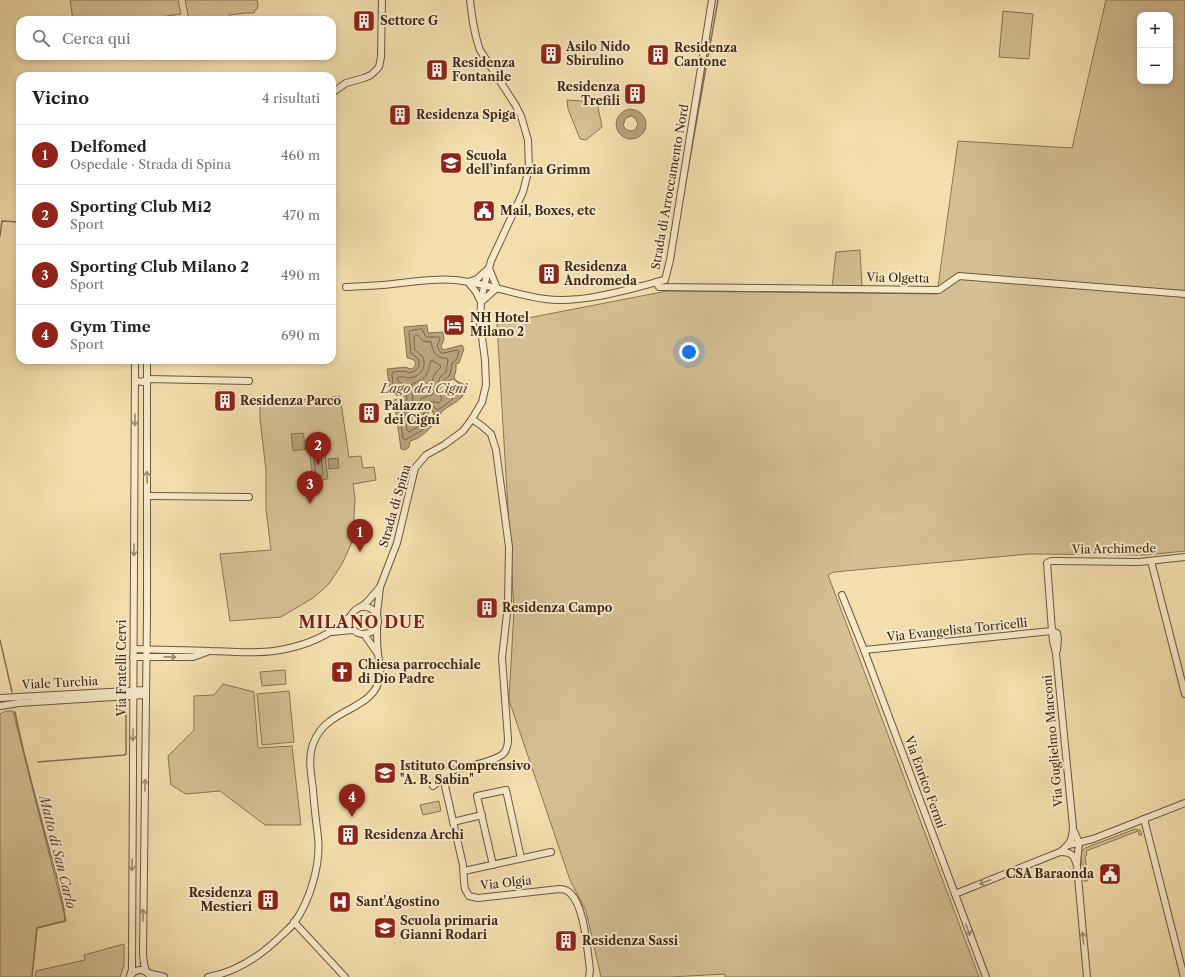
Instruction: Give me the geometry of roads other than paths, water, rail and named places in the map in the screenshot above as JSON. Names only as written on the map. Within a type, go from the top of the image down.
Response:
[{"type":"street","points":[[336,90],[346,83],[371,75],[379,67],[381,60],[382,0]]},
{"type":"street","name":"Strada di Spina","points":[[380,588],[397,543],[415,468],[426,455],[444,445],[463,431],[482,402],[486,385],[485,360],[480,322],[481,302],[484,286],[498,245],[523,192],[529,168],[529,147],[525,127],[518,110],[480,50],[474,29],[470,0]]},
{"type":"street","name":"Strada di Arroccamento Nord","points":[[346,287],[433,279],[456,280],[539,298],[558,300],[576,299],[627,290],[665,280],[670,260],[712,0]]},
{"type":"street","points":[[489,268],[497,288],[481,302],[476,292],[468,282],[477,279],[489,268]]},
{"type":"street","name":"Via Olgetta","points":[[656,282],[659,287],[939,290],[959,276],[1185,294]]},
{"type":"street","name":"Via Fratelli Cervi","points":[[130,976],[132,970],[135,364]]},
{"type":"street","name":"Via Fratelli Cervi","points":[[147,364],[148,496],[143,954],[144,964],[149,974]]},
{"type":"street","points":[[135,379],[138,375],[144,376],[147,379],[249,382]]},
{"type":"street","points":[[433,786],[445,772],[498,758],[506,750],[508,739],[502,658],[508,605],[509,547],[496,450],[491,434],[472,419]]},
{"type":"street","points":[[148,496],[249,497]]},
{"type":"street","name":"Via Archimede","points":[[1047,567],[1047,563],[1051,561],[1139,562],[1185,557]]},
{"type":"street","points":[[1151,561],[1185,694]]},
{"type":"street","name":"Via Guglielmo Marconi","points":[[1047,567],[1052,631],[1056,653],[1073,827],[1069,845]]},
{"type":"street","points":[[134,649],[262,652],[299,646],[330,632],[351,616],[355,610],[361,607],[380,588]]},
{"type":"street","points":[[208,977],[232,971],[264,952],[294,922],[303,908],[314,879],[318,856],[318,837],[310,762],[313,744],[319,732],[326,724],[338,715],[365,701],[372,694],[377,685],[380,674],[377,614],[380,588]]},
{"type":"street","name":"Via Enrico Fermi","points":[[842,595],[986,977]]},
{"type":"street","points":[[361,607],[369,607],[377,614]]},
{"type":"street","points":[[351,616],[351,624],[354,630]]},
{"type":"street","points":[[330,632],[354,630],[356,632],[369,634],[377,627]]},
{"type":"street","name":"Via Evangelista Torricelli","points":[[864,650],[1052,631]]},
{"type":"street","points":[[364,634],[378,654]]},
{"type":"street","points":[[133,657],[193,657],[212,651]]},
{"type":"street","name":"Viale Turchia","points":[[0,706],[146,692]]},
{"type":"street","name":"Viale Turchia","points":[[0,698],[133,693]]},
{"type":"street","name":"Via Olgia","points":[[445,786],[464,871],[465,890],[474,898],[559,889],[569,892],[574,898],[581,913],[590,977]]},
{"type":"street","points":[[493,865],[477,796],[506,790],[521,858]]},
{"type":"street","points":[[955,894],[1060,852],[1069,845],[1092,839],[1185,803]]},
{"type":"street","points":[[453,822],[482,815]]},
{"type":"street","points":[[1144,819],[1184,977]]},
{"type":"street","name":"Via Guglielmo Marconi","points":[[1073,827],[1079,843],[1077,866],[1087,977]]},
{"type":"street","points":[[464,871],[551,852]]},
{"type":"street","points":[[1060,852],[1071,854],[1075,858],[1077,866]]},
{"type":"street","points":[[294,922],[345,977]]},
{"type":"street","points":[[130,976],[132,972],[139,970],[164,977]]},
{"type":"water","points":[[629,109],[637,111],[642,114],[645,119],[645,130],[637,138],[626,138],[618,131],[616,124],[618,117],[625,110]],"holes":[[[631,116],[635,118],[638,124],[635,130],[630,131],[626,129],[623,125],[626,118]]]},
{"type":"water","name":"Lago dei Cigni","points":[[427,325],[428,333],[443,332],[444,340],[441,346],[443,350],[462,345],[464,349],[459,363],[456,364],[454,378],[465,385],[466,391],[462,397],[442,411],[441,414],[434,415],[432,410],[430,410],[426,418],[431,417],[434,424],[420,437],[410,441],[409,447],[403,450],[401,449],[394,400],[398,399],[397,390],[390,391],[387,369],[406,367],[410,369],[415,365],[415,361],[407,358],[404,327]],"holes":[[[453,379],[460,386],[451,392],[448,391],[447,382]]]},
{"type":"water","points":[[303,433],[305,443],[308,442],[308,439],[323,438],[328,479],[313,481],[309,447],[305,447],[306,449],[293,451],[291,434]]},
{"type":"water","points":[[338,458],[339,468],[329,469],[328,459]]},
{"type":"waterway","points":[[682,203],[718,0]]},
{"type":"waterway","name":"Matto di San Carlo","points":[[0,236],[2,221],[16,222]]},
{"type":"waterway","name":"Matto di San Carlo","points":[[0,640],[12,692]]},
{"type":"waterway","points":[[38,762],[126,754],[126,703]]},
{"type":"waterway","name":"Matto di San Carlo","points":[[15,712],[61,892],[65,919],[65,921],[37,928],[32,977]]},
{"type":"place","name":"Settore G","points":[[364,21]]},
{"type":"place","name":"Asilo Nido Sbirulino","points":[[551,54]]},
{"type":"place","name":"Residenza Cantone","points":[[658,55]]},
{"type":"place","name":"Residenza Fontanile","points":[[437,70]]},
{"type":"place","name":"Residenza Trefili","points":[[635,94]]},
{"type":"place","name":"Residenza Spiga","points":[[400,115]]},
{"type":"place","name":"Scuola dell’infanzia Grimm","points":[[451,163]]},
{"type":"place","name":"Mail, Boxes, etc","points":[[484,211]]},
{"type":"place","name":"Residenza Andromeda","points":[[549,274]]},
{"type":"place","name":"NH Hotel Milano 2","points":[[454,325]]},
{"type":"place","name":"Residenza Parco","points":[[225,401]]},
{"type":"place","name":"Palazzo dei Cigni","points":[[369,413]]},
{"type":"place","name":"Sporting Club Mi2","points":[[318,465]]},
{"type":"place","name":"Sporting Club Milano 2","points":[[310,504]]},
{"type":"place","name":"Delfomed","points":[[360,552]]},
{"type":"place","name":"Residenza Campo","points":[[487,608]]},
{"type":"place","name":"Chiesa parrocchiale di Dio Padre","points":[[342,672]]},
{"type":"place","name":"Istituto Comprensivo \"A. B. Sabin\"","points":[[385,773]]},
{"type":"place","name":"Gym Time","points":[[352,817]]},
{"type":"place","name":"Residenza Archi","points":[[348,835]]},
{"type":"place","name":"CSA Baraonda","points":[[1110,874]]},
{"type":"place","name":"Residenza Mestieri","points":[[268,900]]},
{"type":"place","name":"Sant'Agostino","points":[[340,902]]},
{"type":"place","name":"Scuola primaria Gianni Rodari","points":[[385,928]]},
{"type":"place","name":"Residenza Sassi","points":[[566,941]]},
{"type":"district","name":"MILANO DUE","points":[[362,622]]}]
